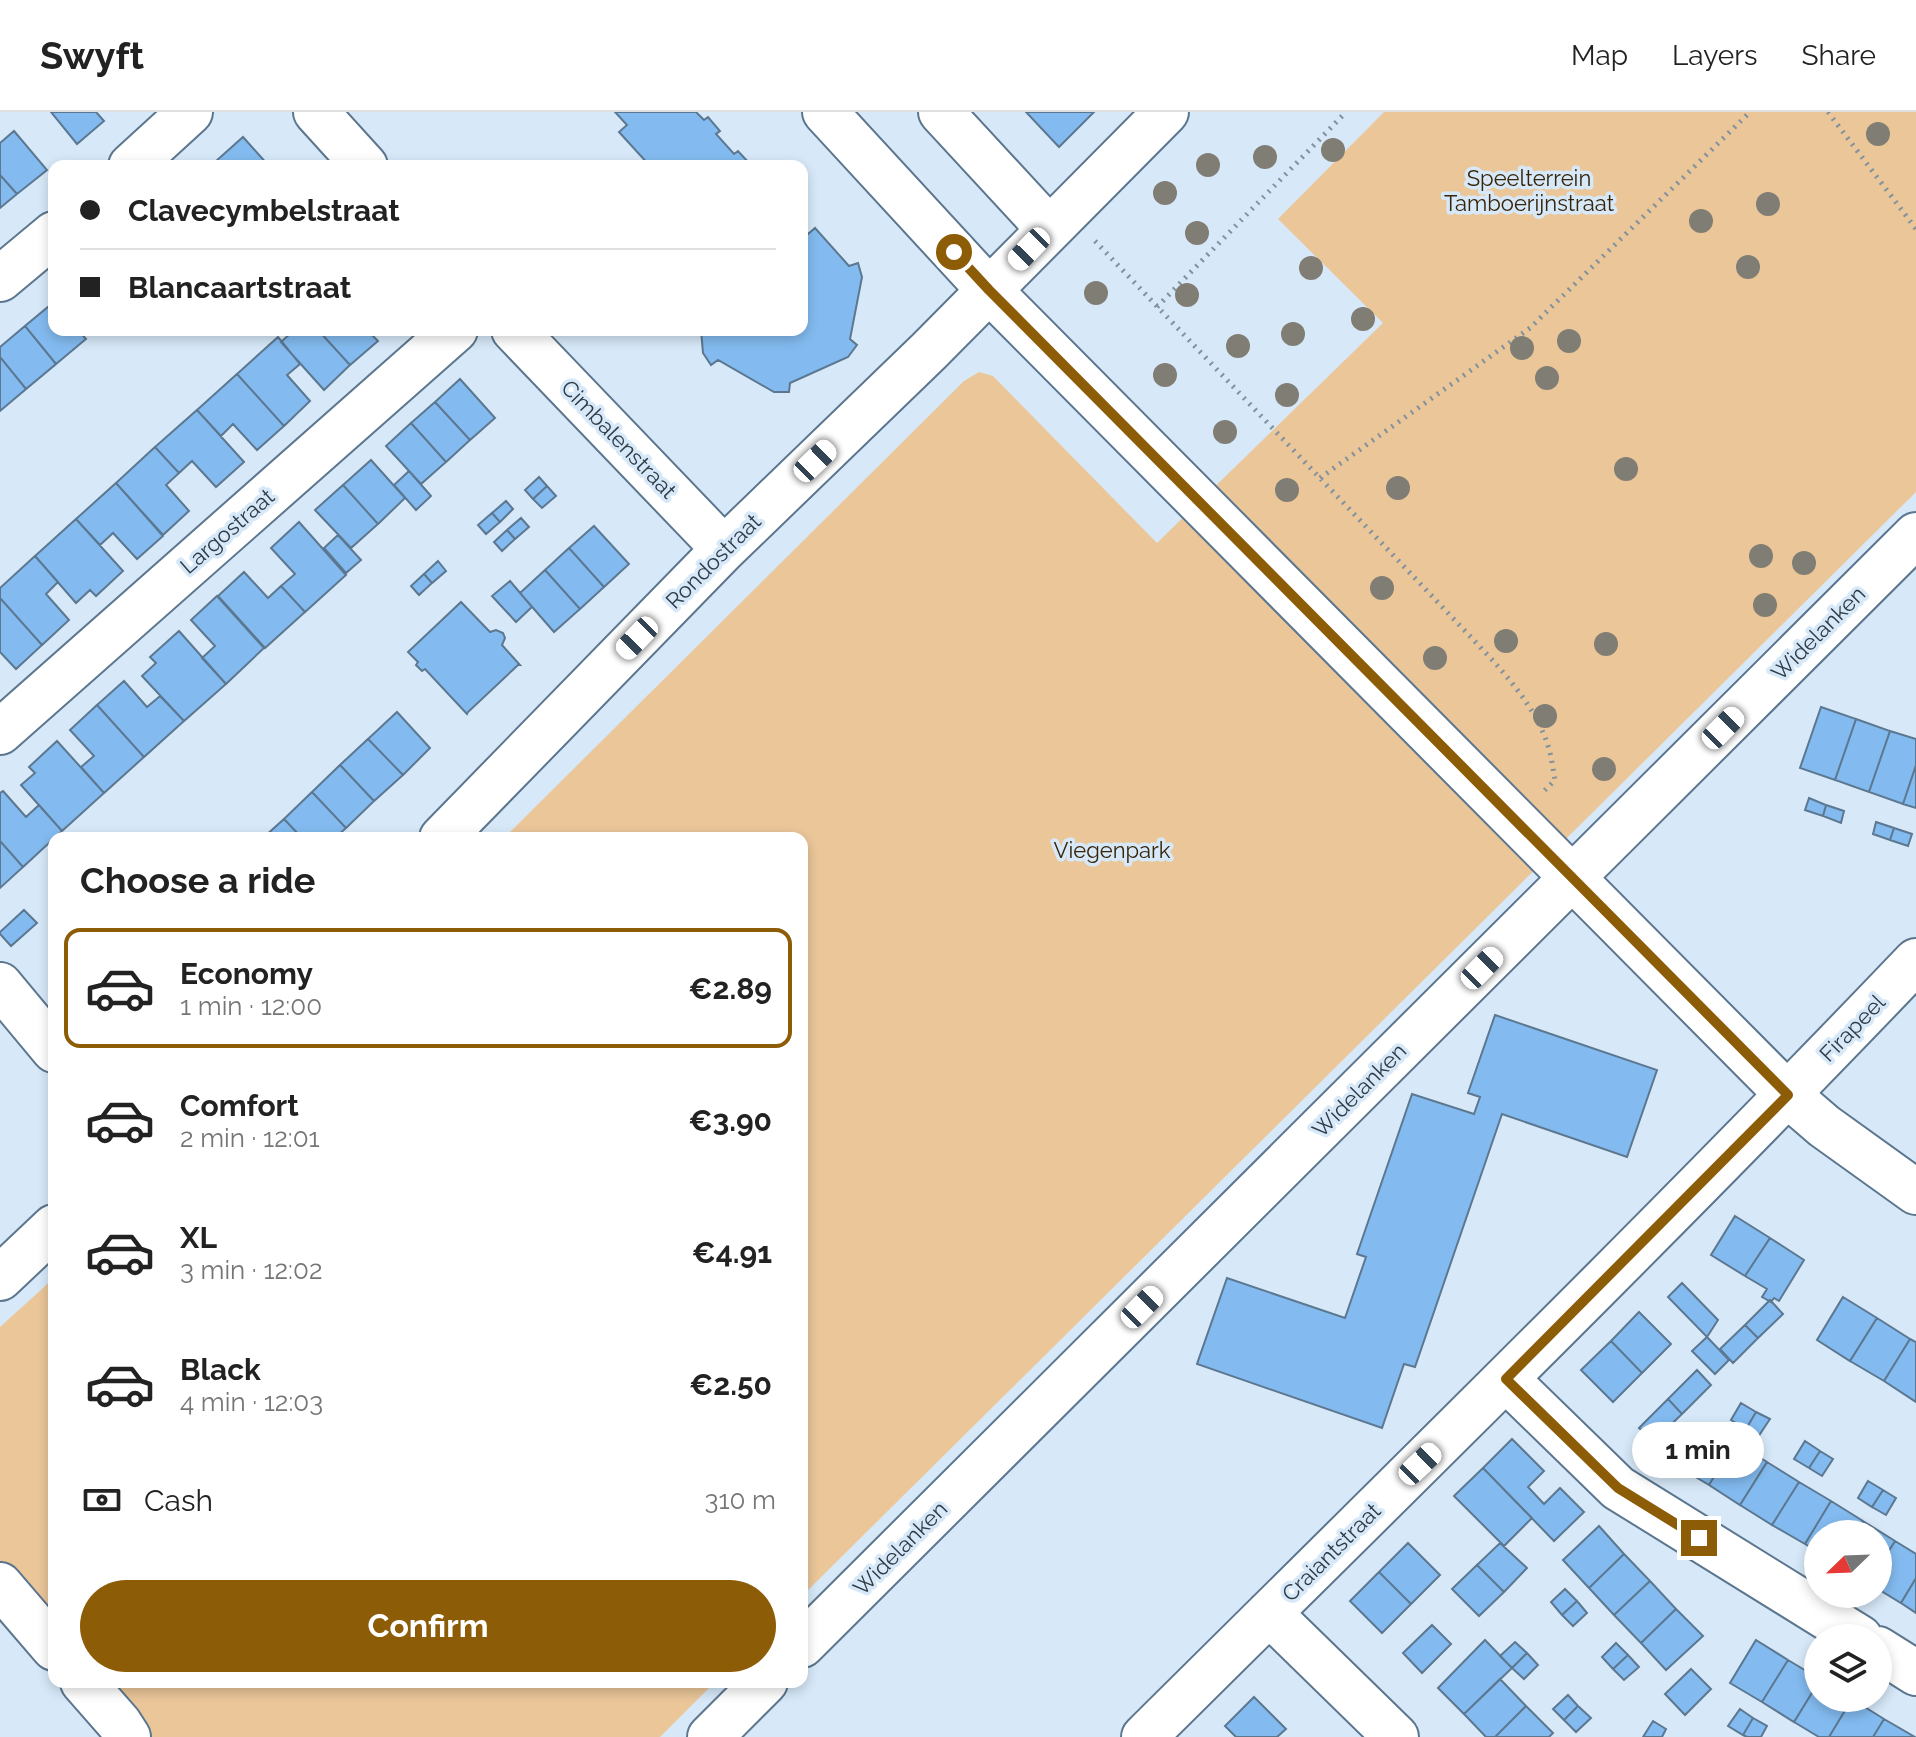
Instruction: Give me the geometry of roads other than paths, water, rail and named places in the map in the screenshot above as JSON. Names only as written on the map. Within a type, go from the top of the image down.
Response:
[{"type":"street","points":[[138,160],[190,112]]},
{"type":"street","points":[[316,112],[360,160]]},
{"type":"street","points":[[825,112],[989,290],[1788,1095],[1824,1126],[1916,1192]]},
{"type":"street","points":[[941,112],[1057,220]]},
{"type":"street","name":"Rondostraat","points":[[448,832],[724,549],[929,351],[1166,112]]},
{"type":"street","points":[[0,279],[48,239]]},
{"type":"street","name":"Largostraat","points":[[0,732],[448,336]]},
{"type":"street","name":"Cimbalenstraat","points":[[520,336],[724,549]]},
{"type":"street","name":"Widelanken","points":[[808,1639],[1916,535]]},
{"type":"street","name":"Firapeel","points":[[1788,1095],[1916,961]]},
{"type":"street","points":[[0,985],[48,1043]]},
{"type":"street","name":"Craiantstraat","points":[[1144,1737],[1788,1095]]},
{"type":"street","points":[[0,1278],[48,1233]]},
{"type":"street","points":[[1506,1379],[1618,1488],[1837,1624]]},
{"type":"street","points":[[0,1585],[48,1641]]},
{"type":"street","points":[[1269,1613],[1396,1737]]},
{"type":"street","points":[[1892,1658],[1916,1673]]},
{"type":"street","points":[[88,1688],[128,1737]]},
{"type":"street","points":[[710,1737],[759,1688]]},
{"type":"park label","name":"Speelterrein Tamboerijnstraat","points":[[1529,190]]},
{"type":"park label","name":"Viegenpark","points":[[1112,850]]}]
